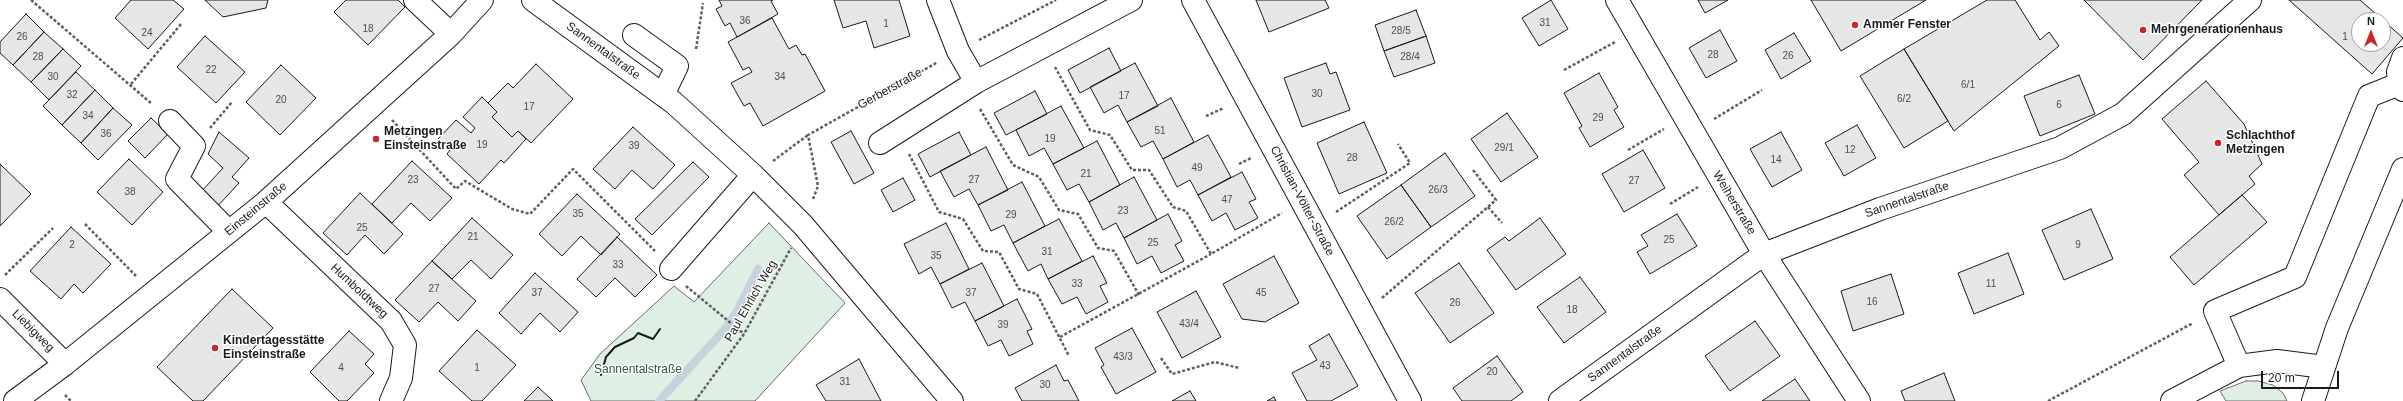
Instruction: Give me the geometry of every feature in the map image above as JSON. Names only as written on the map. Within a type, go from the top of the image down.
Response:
[{"type":"street","points":[[415,0],[452,34]]},
{"type":"street","name":"Einsteinstraße","points":[[15,401],[66,364],[266,202],[452,34],[482,0]]},
{"type":"street","name":"Sannentalstraße","points":[[533,0],[663,95],[753,175],[803,225],[952,401]]},
{"type":"street","points":[[938,0],[972,85]]},
{"type":"street","points":[[888,138],[972,85],[1131,0]]},
{"type":"street","name":"Christian-Völter-Straße","points":[[1193,0],[1410,401]]},
{"type":"street","name":"Weiherstraße","points":[[1617,0],[1764,254],[1859,401]]},
{"type":"street","name":"Sannentalstraße","points":[[1560,401],[1764,254],[1874,212],[2060,148],[2123,114],[2250,0]]},
{"type":"street","points":[[634,35],[677,66],[663,95]]},
{"type":"street","points":[[2239,366],[2215,311],[2295,277],[2369,96],[2401,87],[2398,72],[2403,58]]},
{"type":"street","points":[[170,121],[194,146],[177,179],[229,232]]},
{"type":"street","points":[[2313,401],[2337,328],[2403,169]]},
{"type":"street","points":[[671,269],[753,175]]},
{"type":"street","name":"Humboldtweg","points":[[266,202],[390,320],[405,345],[401,378],[391,401]]},
{"type":"street","name":"Liebigweg","points":[[0,299],[66,364]]},
{"type":"street","points":[[2177,400],[2239,366],[2277,361],[2324,367]]},
{"type":"path","points":[[31,0],[131,84],[170,121]]},
{"type":"path","name":"Gerberstraße","points":[[753,175],[808,135],[958,51],[1056,0]]},
{"type":"path","points":[[131,84],[182,23]]},
{"type":"path","points":[[1564,70],[1636,31]]},
{"type":"path","points":[[1045,47],[1090,130],[1110,135],[1132,170],[1149,170],[1173,207],[1186,211],[1211,254]]},
{"type":"path","points":[[972,85],[1013,165],[1039,177],[1059,210],[1078,214],[1098,248],[1114,251],[1138,295]]},
{"type":"path","points":[[1628,150],[1762,90]]},
{"type":"path","points":[[194,146],[232,102]]},
{"type":"path","points":[[376,103],[456,189],[465,181],[512,209],[530,214],[573,169],[648,242]]},
{"type":"path","points":[[803,225],[818,186],[808,135]]},
{"type":"path","points":[[888,138],[940,212],[963,219],[983,250],[999,252],[1019,289],[1037,294],[1070,356]]},
{"type":"path","points":[[1315,225],[1410,164],[1398,144]]},
{"type":"path","points":[[1363,314],[1496,200],[1473,170]]},
{"type":"path","points":[[1670,204],[1718,176]]},
{"type":"path","points":[[1060,337],[1211,254],[1302,201]]},
{"type":"path","points":[[1488,207],[1502,223]]},
{"type":"path","points":[[85,224],[153,293]]},
{"type":"path","name":"Paul Ehrlich Weg","points":[[695,401],[744,334],[803,225]]},
{"type":"path","points":[[0,280],[53,228]]},
{"type":"path","points":[[2048,401],[2215,311]]},
{"type":"path","points":[[722,318],[744,334]]},
{"type":"path","points":[[1161,358],[1172,374],[1215,362],[1239,368]]},
{"type":"green space","points":[[769,223],[845,303],[755,401],[591,401],[581,380],[600,354],[674,286],[694,302]]},
{"type":"green space","points":[[2246,381],[2258,381],[2273,385],[2283,393],[2287,401],[2226,401],[2220,391]]},
{"type":"building","points":[[131,0],[173,0],[184,9],[148,49],[115,18]]},
{"type":"building","points":[[205,0],[268,0],[266,8],[223,17]]},
{"type":"building","points":[[346,0],[398,0],[405,7],[368,45],[334,12]]},
{"type":"building","points":[[719,0],[773,0],[771,1],[778,14],[737,37],[730,23],[725,26],[716,9],[722,6]]},
{"type":"building","points":[[834,0],[899,0],[910,36],[874,48],[866,21],[843,28]]},
{"type":"building","points":[[1256,0],[1325,0],[1329,8],[1269,32]]},
{"type":"building","points":[[1551,0],[1568,29],[1539,46],[1522,18]]},
{"type":"building","points":[[1698,0],[1728,0],[1705,13]]},
{"type":"building","name":"Ammer Fenster","points":[[1811,0],[1926,0],[1841,51]]},
{"type":"building","points":[[1987,0],[2015,0],[2040,40],[2049,32],[2059,46],[1954,131],[1904,49]]},
{"type":"building","name":"Mehrgenerationenhaus","points":[[2084,0],[2202,0],[2143,60]]},
{"type":"building","points":[[2289,0],[2360,0],[2374,12],[2351,12],[2351,52],[2391,52],[2372,74]]},
{"type":"building","points":[[1416,10],[1426,36],[1384,51],[1375,25]]},
{"type":"building","points":[[26,14],[44,32],[13,65],[0,53],[0,42]]},
{"type":"building","points":[[772,18],[789,49],[796,45],[802,55],[805,54],[825,91],[763,126],[750,103],[744,106],[731,83],[752,72],[749,67],[743,70],[728,42]]},
{"type":"building","points":[[2391,27],[2403,38],[2391,52]]},
{"type":"building","points":[[1720,30],[1737,61],[1706,78],[1689,48]]},
{"type":"building","points":[[44,32],[63,49],[31,82],[13,65]]},
{"type":"building","points":[[1794,33],[1811,61],[1781,79],[1765,50]]},
{"type":"building","points":[[205,36],[245,72],[216,103],[177,67]]},
{"type":"building","points":[[1426,36],[1435,63],[1394,77],[1384,51]]},
{"type":"building","points":[[1109,48],[1121,71],[1080,93],[1068,70]]},
{"type":"building","points":[[63,49],[81,66],[49,100],[31,82]]},
{"type":"building","points":[[1904,49],[1948,121],[1904,148],[1860,76]]},
{"type":"building","points":[[1135,63],[1158,106],[1127,122],[1118,105],[1104,113],[1090,87]]},
{"type":"building","points":[[1326,63],[1330,74],[1336,72],[1350,110],[1302,127],[1284,78]]},
{"type":"building","points":[[536,64],[573,99],[531,143],[518,131],[512,137],[492,117],[497,112],[488,103],[508,83],[513,88]]},
{"type":"building","points":[[281,65],[316,98],[280,135],[246,102]]},
{"type":"building","points":[[76,72],[95,90],[62,125],[43,106]]},
{"type":"building","points":[[1599,73],[1618,107],[1614,110],[1624,127],[1590,147],[1579,128],[1582,126],[1564,93]]},
{"type":"building","points":[[2079,75],[2095,114],[2040,136],[2024,96]]},
{"type":"building","name":"Schlachthof Metzingen","points":[[2206,81],[2244,124],[2262,164],[2249,176],[2255,184],[2219,215],[2184,175],[2199,162],[2162,119]]},
{"type":"building","points":[[95,90],[113,108],[81,143],[62,125]]},
{"type":"building","points":[[1035,91],[1047,114],[1006,135],[994,113]]},
{"type":"building","points":[[482,97],[497,112],[492,117],[512,137],[518,131],[526,139],[504,163],[501,160],[479,184],[447,154],[450,150],[438,139],[456,120],[471,133],[475,128],[463,117]]},
{"type":"building","points":[[1171,98],[1194,142],[1163,159],[1153,141],[1141,147],[1127,122]]},
{"type":"building","points":[[1061,106],[1084,148],[1053,164],[1044,148],[1029,156],[1016,130]]},
{"type":"building","points":[[113,108],[132,125],[98,160],[81,143]]},
{"type":"building","points":[[1507,113],[1538,157],[1501,182],[1471,139]]},
{"type":"building","points":[[151,118],[168,134],[145,158],[128,141]]},
{"type":"building","points":[[1364,122],[1387,173],[1339,194],[1317,143]]},
{"type":"building","points":[[1857,125],[1876,158],[1844,176],[1825,143]]},
{"type":"building","points":[[633,127],[675,165],[653,189],[632,170],[615,189],[593,169]]},
{"type":"building","points":[[851,131],[874,173],[854,184],[831,142]]},
{"type":"building","points":[[219,132],[249,158],[232,177],[239,183],[215,209],[199,194],[223,168],[208,154]]},
{"type":"building","points":[[959,132],[971,155],[930,177],[918,154]]},
{"type":"building","points":[[1781,132],[1802,170],[1772,187],[1750,149]]},
{"type":"building","points":[[1208,135],[1231,177],[1198,195],[1190,180],[1177,187],[1163,159]]},
{"type":"building","points":[[1097,141],[1120,185],[1089,202],[1079,184],[1067,190],[1053,164]]},
{"type":"building","points":[[986,147],[1008,190],[978,205],[969,189],[954,197],[940,171]]},
{"type":"building","points":[[1643,150],[1665,188],[1624,212],[1602,174]]},
{"type":"building","points":[[1445,153],[1475,196],[1431,227],[1401,185]]},
{"type":"building","points":[[129,159],[163,192],[132,225],[97,192]]},
{"type":"building","points":[[412,161],[452,198],[430,221],[411,203],[392,223],[372,204]]},
{"type":"building","points":[[693,162],[709,177],[652,235],[635,219]]},
{"type":"building","points":[[0,164],[31,194],[0,226]]},
{"type":"building","points":[[1242,172],[1256,199],[1249,202],[1258,218],[1235,230],[1226,213],[1212,221],[1198,195]]},
{"type":"building","points":[[1134,177],[1157,220],[1124,238],[1116,223],[1103,230],[1089,202]]},
{"type":"building","points":[[903,178],[915,200],[893,212],[881,190]]},
{"type":"building","points":[[1022,182],[1045,226],[1013,243],[1004,225],[991,231],[978,205]]},
{"type":"building","points":[[1401,185],[1431,227],[1387,259],[1357,216]]},
{"type":"building","points":[[360,193],[403,234],[384,254],[365,235],[347,255],[323,233]]},
{"type":"building","points":[[577,194],[620,234],[601,255],[581,236],[562,256],[539,234]]},
{"type":"building","points":[[2242,195],[2267,222],[2194,285],[2170,257]]},
{"type":"building","points":[[2091,209],[2113,259],[2064,280],[2042,230]]},
{"type":"building","points":[[1168,214],[1182,241],[1175,245],[1184,261],[1161,273],[1152,256],[1137,264],[1124,238]]},
{"type":"building","points":[[1677,214],[1697,246],[1650,274],[1637,252],[1648,246],[1641,235]]},
{"type":"building","points":[[472,218],[513,255],[491,279],[471,260],[452,279],[432,261]]},
{"type":"building","points":[[1540,218],[1566,254],[1516,290],[1487,250],[1505,237],[1509,241]]},
{"type":"building","points":[[1059,219],[1082,261],[1048,279],[1041,264],[1028,271],[1013,243]]},
{"type":"building","points":[[946,223],[969,269],[940,284],[931,267],[919,274],[904,244]]},
{"type":"building","points":[[71,227],[111,264],[83,293],[74,284],[61,299],[30,271]]},
{"type":"building","points":[[617,237],[657,275],[635,297],[615,278],[596,297],[577,279]]},
{"type":"building","points":[[2008,253],[2024,294],[1974,314],[1958,273]]},
{"type":"building","points":[[1093,256],[1107,283],[1100,286],[1108,302],[1086,314],[1077,297],[1062,304],[1048,279]]},
{"type":"building","points":[[1274,256],[1299,303],[1265,322],[1242,319],[1223,284]]},
{"type":"building","points":[[432,261],[476,301],[458,321],[438,302],[419,322],[395,300]]},
{"type":"building","points":[[982,263],[1004,306],[975,321],[965,302],[952,308],[940,284]]},
{"type":"building","points":[[1459,263],[1494,313],[1450,343],[1415,293]]},
{"type":"building","points":[[535,273],[578,312],[560,332],[540,313],[521,334],[499,313]]},
{"type":"building","points":[[1891,274],[1904,314],[1853,331],[1841,291]]},
{"type":"building","points":[[1580,277],[1606,312],[1564,343],[1537,307]]},
{"type":"building","name":"Kindertagesstätte Einsteinstraße","points":[[232,289],[273,328],[203,401],[193,401],[157,367]]},
{"type":"building","points":[[1196,291],[1221,337],[1182,358],[1157,312]]},
{"type":"building","points":[[1017,299],[1032,329],[1027,331],[1033,344],[1009,356],[1001,340],[988,346],[975,321]]},
{"type":"building","points":[[1755,321],[1780,356],[1730,391],[1705,356]]},
{"type":"building","points":[[1132,328],[1156,372],[1116,394],[1101,367],[1104,365],[1095,348]]},
{"type":"building","points":[[477,330],[516,365],[482,401],[472,401],[439,371]]},
{"type":"building","points":[[349,331],[374,354],[365,364],[374,373],[347,401],[339,401],[310,372]]},
{"type":"building","points":[[1329,334],[1358,386],[1331,401],[1307,401],[1292,373],[1317,360],[1309,346]]},
{"type":"building","points":[[1497,356],[1523,392],[1511,401],[1462,401],[1453,388]]},
{"type":"building","points":[[859,359],[881,401],[826,401],[816,385]]},
{"type":"building","points":[[1056,365],[1064,381],[1068,380],[1079,401],[1022,401],[1015,388]]},
{"type":"building","points":[[1944,373],[1955,401],[1905,401],[1901,391]]},
{"type":"building","points":[[1795,379],[1810,401],[1762,401]]},
{"type":"building","points":[[538,387],[553,401],[524,401]]},
{"type":"building","points":[[1190,391],[1196,401],[1172,401]]},
{"type":"building","points":[[1274,397],[1276,401],[1267,401]]},
{"type":"waterway","points":[[659,401],[725,329],[737,311],[758,269]]},
{"type":"wall","points":[[601,375],[606,357],[615,347],[634,338],[638,333],[653,339],[660,329]]},
{"type":"place","name":"Ammer Fenster","points":[[1855,25]]},
{"type":"place","name":"Mehrgenerationenhaus","points":[[2143,30]]},
{"type":"place","name":"Metzingen Einsteinstraße","points":[[376,139]]},
{"type":"place","name":"Schlachthof Metzingen","points":[[2218,143]]},
{"type":"place","name":"Kindertagesstätte Einsteinstraße","points":[[215,348]]}]
